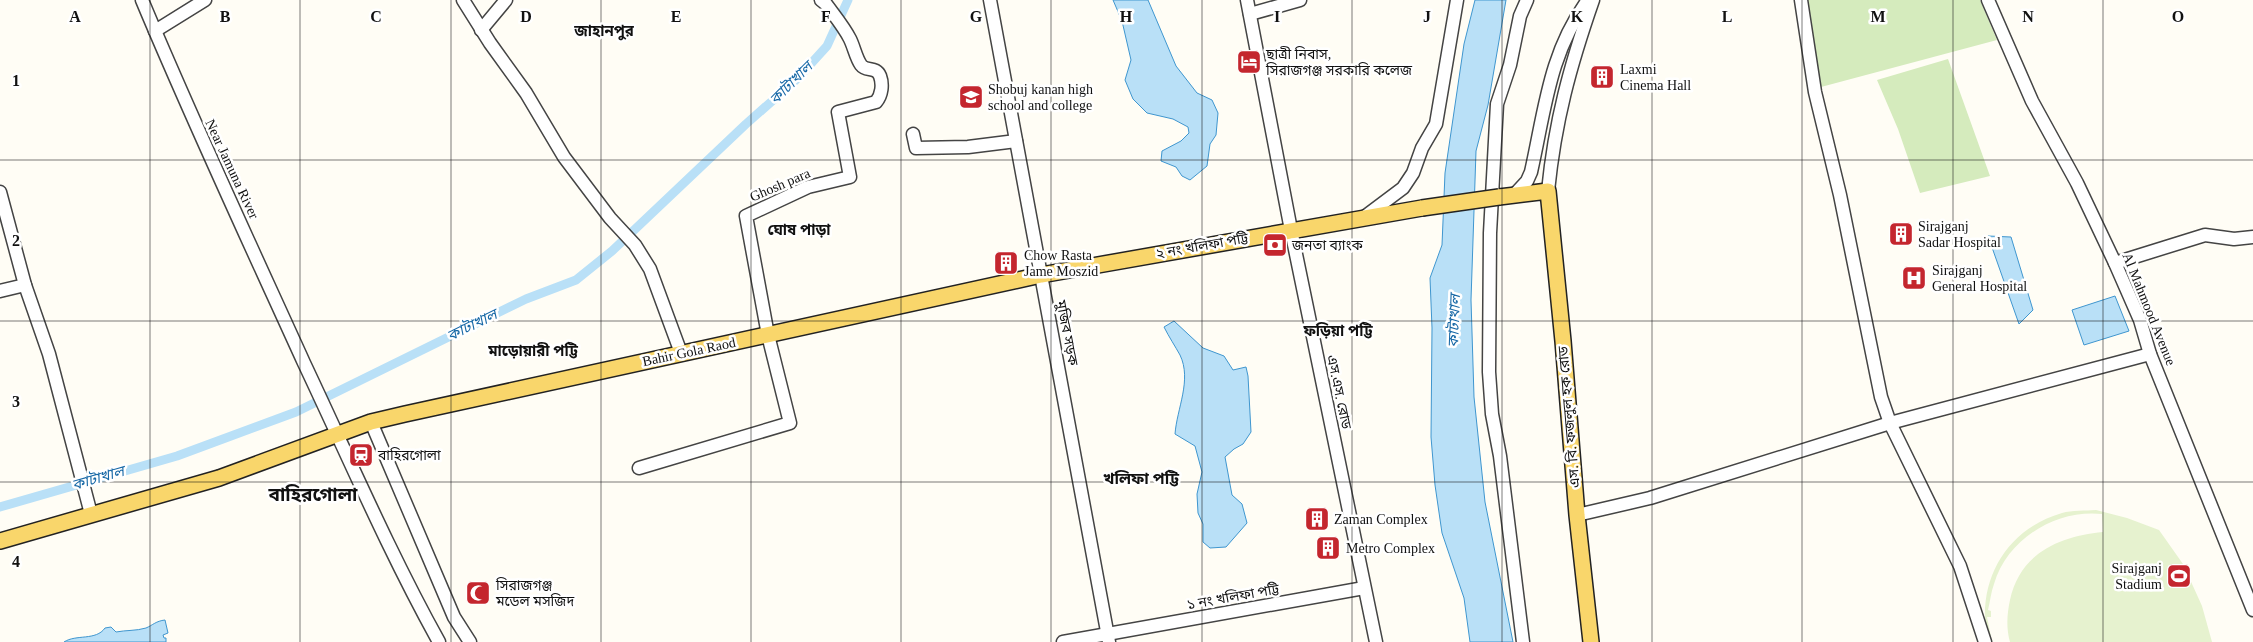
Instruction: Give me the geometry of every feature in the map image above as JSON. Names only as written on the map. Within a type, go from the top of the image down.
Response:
[{"type":"main road","name":"২ নং খলিফা পট্টি","points":[[1041,275],[1422,208],[1548,191]]},
{"type":"main road","name":"এস. বি. ফজলুল হক রোড","points":[[1548,191],[1591,642]]},
{"type":"main road","name":"Bahir Gola Raod","points":[[0,541],[90,509],[219,478],[336,430],[505,391],[1041,275]]},
{"type":"street","name":"Near Jamuna River","points":[[142,0],[176,82],[298,349],[417,602],[439,642]]},
{"type":"street","points":[[155,31],[206,0]]},
{"type":"street","points":[[462,0],[526,93],[564,157],[610,218],[635,245],[650,269],[681,353]]},
{"type":"street","points":[[481,30],[489,18],[497,12],[506,0]]},
{"type":"street","name":"মুজিব সড়ক","points":[[990,0],[1108,638]]},
{"type":"street","name":"এস.এস. রোড","points":[[1248,0],[1291,230],[1376,642]]},
{"type":"street","points":[[1250,14],[1300,0]]},
{"type":"street","points":[[1363,218],[1403,188],[1413,173],[1422,148],[1436,124],[1458,0]]},
{"type":"street","points":[[1523,642],[1506,500],[1492,414],[1489,372],[1490,234],[1498,104],[1510,65],[1520,16],[1526,0]]},
{"type":"street","points":[[1507,196],[1527,182],[1531,172],[1546,99],[1564,40],[1576,17],[1588,0]]},
{"type":"street","points":[[1548,191],[1552,145],[1562,101],[1574,56],[1593,0]]},
{"type":"street","points":[[1801,0],[1815,92],[1840,195],[1881,397],[1890,423],[1960,566],[1985,642]]},
{"type":"street","name":"Al Mahmood Avenue","points":[[1988,0],[2032,101],[2077,183],[2140,320],[2150,354],[2253,610]]},
{"type":"street","name":"Ghosh para","points":[[768,335],[746,216],[808,187],[850,176],[838,112],[876,102],[880,98],[882,83],[879,74],[861,65],[850,38],[823,2]]},
{"type":"street","points":[[1546,99],[1562,101]]},
{"type":"street","points":[[914,134],[916,148],[968,147],[1016,141]]},
{"type":"street","points":[[0,192],[25,286],[49,354],[90,509]]},
{"type":"street","points":[[2115,263],[2205,235],[2234,239],[2253,237]]},
{"type":"street","points":[[0,291],[25,286]]},
{"type":"street","points":[[639,468],[790,423],[768,335]]},
{"type":"street","points":[[1578,515],[1650,498],[1890,423],[2150,354]]},
{"type":"street","points":[[371,422],[454,617],[470,642]]},
{"type":"street","name":"১ নং খলিফা পট্টি","points":[[1063,642],[1108,638],[1364,588]]},
{"type":"green space","points":[[1808,0],[1980,0],[1997,40],[1821,87]]},
{"type":"green space","points":[[1948,59],[1990,176],[1920,193],[1898,129],[1877,80]]},
{"type":"green space","points":[[2096,510],[2127,518],[2159,530],[2183,564],[2202,606],[2212,642],[2010,642],[2007,626],[2009,605],[2015,584],[2023,570],[2032,559],[2057,543],[2087,534],[2103,532],[2102,514],[2085,514],[2068,516],[2051,522],[2036,530],[2010,553],[2000,568],[1992,590],[1988,610],[1991,611],[1991,617],[1987,617],[1992,642],[1988,642],[1985,621],[1986,600],[1990,580],[1998,562],[2010,546],[2024,532],[2042,521],[2066,512]]},
{"type":"water","points":[[1113,0],[1148,0],[1176,66],[1197,93],[1212,100],[1218,113],[1216,135],[1210,144],[1207,166],[1190,180],[1182,176],[1176,167],[1161,161],[1162,151],[1181,141],[1189,133],[1188,127],[1173,119],[1147,113],[1133,99],[1125,80],[1131,60],[1122,21]]},
{"type":"water","points":[[1475,0],[1506,0],[1488,105],[1476,151],[1471,300],[1474,397],[1485,502],[1513,642],[1470,642],[1464,598],[1442,533],[1431,437],[1432,328],[1430,278],[1442,245],[1445,173],[1464,44]]},
{"type":"water","points":[[1988,236],[2011,237],[2033,310],[2019,324]]},
{"type":"water","points":[[2115,296],[2129,331],[2084,345],[2072,310]]},
{"type":"water","points":[[1174,321],[1203,348],[1224,356],[1233,370],[1246,367],[1251,432],[1243,444],[1225,457],[1232,495],[1242,504],[1247,523],[1226,547],[1210,548],[1203,542],[1203,524],[1198,513],[1197,494],[1202,472],[1195,446],[1175,434],[1185,374],[1180,355],[1164,327]]},
{"type":"water","points":[[165,620],[168,633],[163,635],[166,638],[166,642],[64,642],[74,638],[96,635],[105,628],[111,627],[116,632],[138,630]]},
{"type":"waterway","name":"কাটাখাল","points":[[0,507],[177,456],[296,412],[526,299],[576,280],[612,251],[746,124],[797,79],[827,46],[848,0]]},
{"type":"place","name":"ছাত্রী নিবাস, সিরাজগঞ্জ সরকারি কলেজ","points":[[1249,62]]},
{"type":"place","name":"Laxmi Cinema Hall","points":[[1602,77]]},
{"type":"place","name":"Shobuj kanan high school and college","points":[[971,97]]},
{"type":"place","name":"Sirajganj Sadar Hospital","points":[[1901,234]]},
{"type":"place","name":"জনতা ব্যাংক","points":[[1275,245]]},
{"type":"place","name":"Chow Rasta Jame Moszid","points":[[1006,263]]},
{"type":"place","name":"Sirajganj General Hospital","points":[[1914,278]]},
{"type":"place","name":"বাহিরগোলা","points":[[361,455]]},
{"type":"place","name":"Zaman Complex","points":[[1317,519]]},
{"type":"place","name":"Metro Complex","points":[[1328,548]]},
{"type":"place","name":"Sirajganj Stadium","points":[[2179,576]]},
{"type":"place","name":"সিরাজগঞ্জ মডেল মসজিদ","points":[[478,593]]},
{"type":"district","name":"জাহানপুর","points":[[604,31]]},
{"type":"district","name":"ঘোষ পাড়া","points":[[799,230]]},
{"type":"district","name":"ফড়িয়া পট্টি","points":[[1338,331]]},
{"type":"district","name":"মাড়োয়ারী পট্টি","points":[[533,351]]},
{"type":"district","name":"খলিফা পট্টি","points":[[1141,478]]},
{"type":"district","name":"বাহিরগোলা","points":[[313,494]]}]
